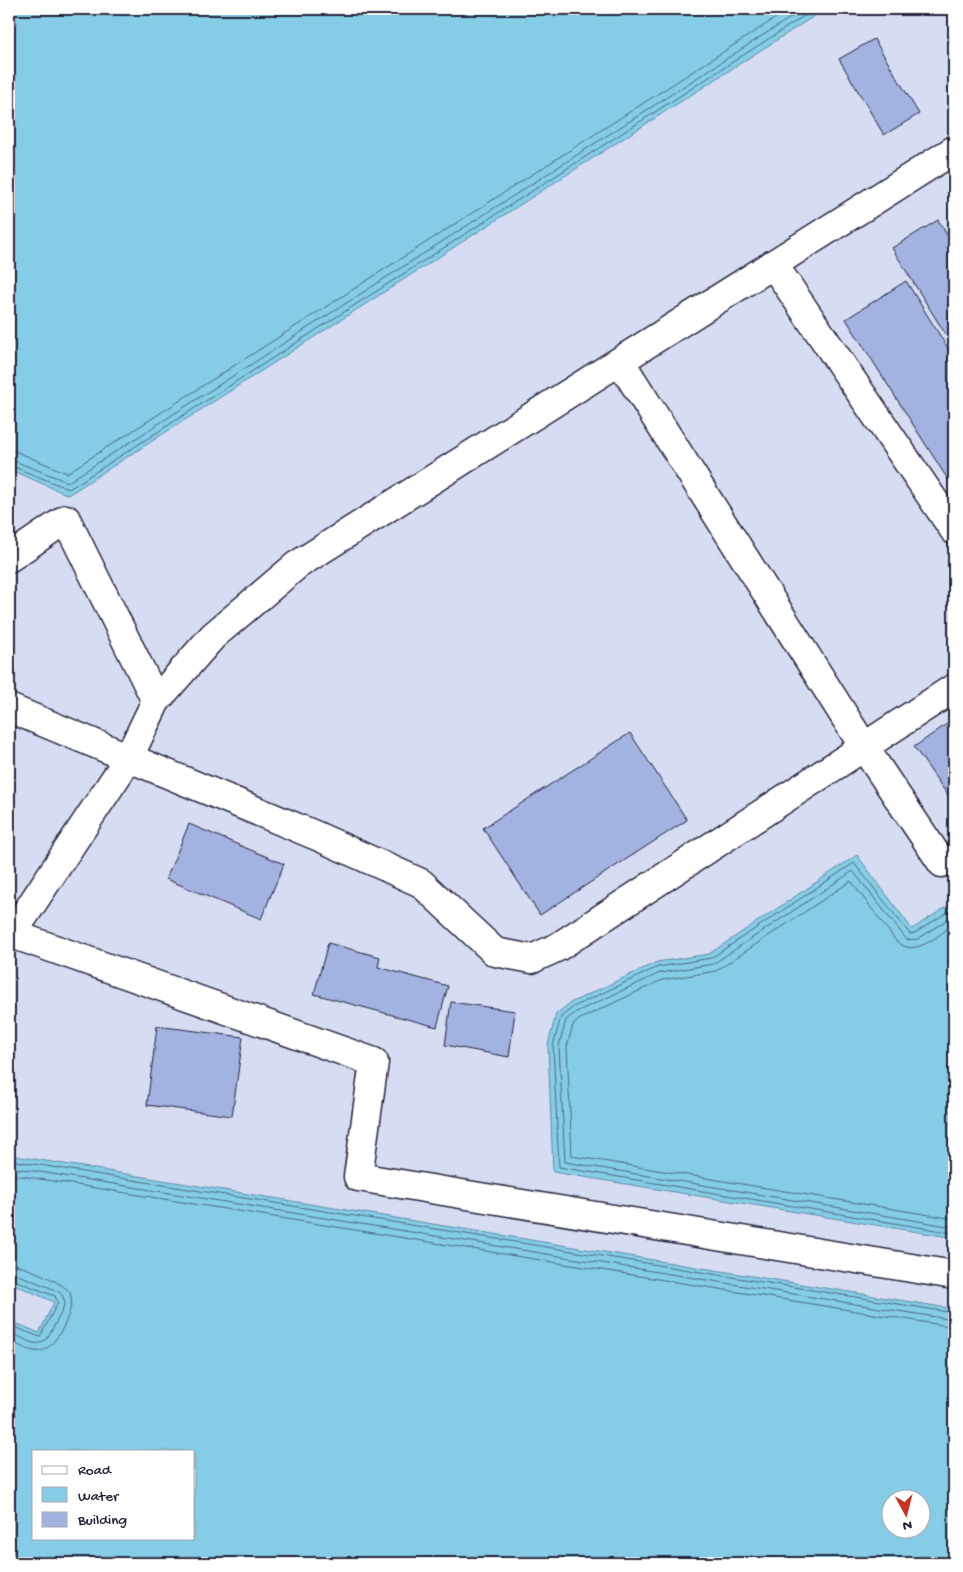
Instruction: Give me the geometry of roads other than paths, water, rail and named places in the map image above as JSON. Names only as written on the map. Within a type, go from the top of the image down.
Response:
[{"type":"lane","points":[[951,160],[773,264],[296,566],[213,636],[156,701],[128,759],[10,934],[374,1062],[358,1177],[954,1275]]},
{"type":"lane","points":[[773,264],[954,530]]},
{"type":"lane","points":[[620,361],[864,747],[942,863]]},
{"type":"lane","points":[[9,558],[66,519],[156,701]]},
{"type":"lane","points":[[9,708],[317,836],[421,883],[495,952],[532,959],[558,947],[954,688]]},
{"type":"water","points":[[9,9],[825,9],[68,495],[9,469]]},
{"type":"water","points":[[857,855],[912,929],[954,902],[954,1238],[553,1172],[548,1045],[556,1014],[570,1003],[657,962],[709,954]]},
{"type":"water","points":[[9,1155],[954,1309],[954,1563],[9,1563],[9,1320],[39,1333],[54,1302],[9,1282]]}]
